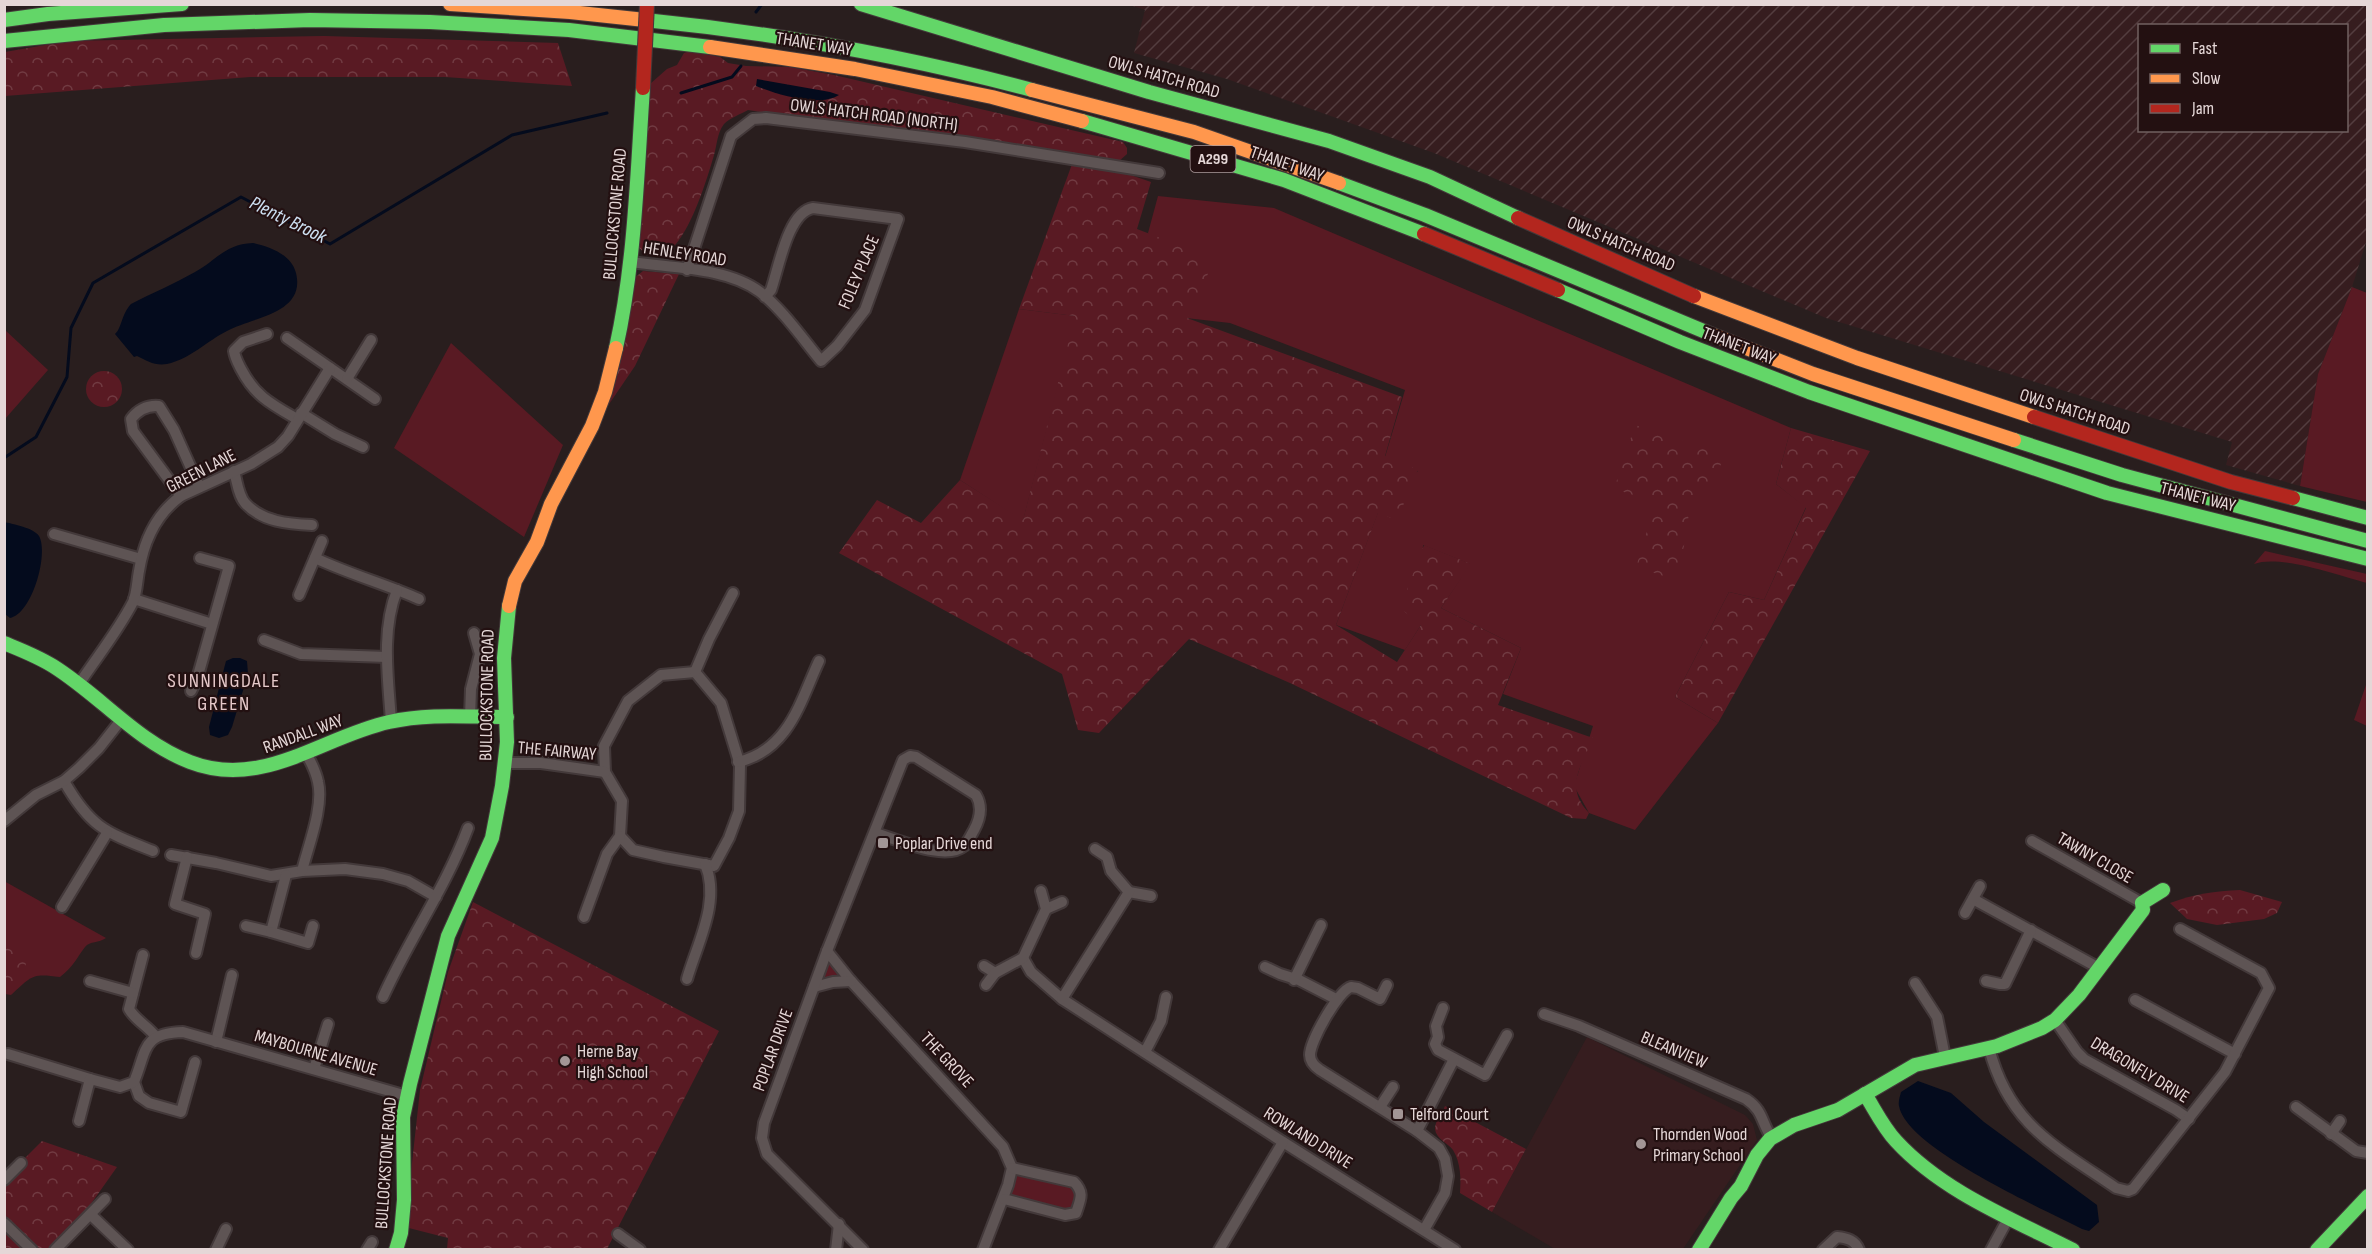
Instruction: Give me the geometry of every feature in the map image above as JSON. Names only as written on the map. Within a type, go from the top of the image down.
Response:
[{"type":"main road","points":[[4,20],[48,14],[182,4]]},
{"type":"main road","name":"THANET WAY","points":[[450,4],[570,12],[696,25],[859,50],[996,80],[1173,126],[1293,165],[1377,196],[1683,323],[1813,374],[2122,475],[2367,541]]},
{"type":"main road","name":"BULLOCKSTONE ROAD","points":[[396,1250],[401,1233],[404,1200],[403,1117],[407,1095],[448,936],[492,838],[505,763],[507,717],[505,631],[515,581],[537,542],[551,504],[592,426],[605,393],[625,309],[631,262],[647,4]]},
{"type":"main road","name":"OWLS HATCH ROAD","points":[[861,4],[1149,92],[1350,148],[1430,177],[1704,300],[1857,358],[2231,482],[2367,518]]},
{"type":"main road","name":"THANET WAY","points":[[4,40],[164,25],[235,21],[430,22],[569,30],[694,44],[855,69],[992,97],[1094,124],[1284,180],[1457,247],[1680,342],[1809,392],[2097,490],[2367,559]]},
{"type":"main road","name":"RANDALL WAY","points":[[4,644],[28,652],[79,684],[121,720],[164,751],[204,767],[256,770],[308,755],[391,721],[422,717],[507,717]]},
{"type":"main road","points":[[1700,1250],[1731,1198],[1741,1186],[1760,1150],[1772,1138],[1802,1122],[1838,1110],[1915,1065],[1989,1048],[2017,1039],[2055,1020],[2076,999],[2142,910],[2142,903],[2163,890]]},
{"type":"main road","points":[[1865,1094],[1889,1133],[1906,1152],[1957,1188],[2073,1250]]},
{"type":"main road","points":[[2317,1250],[2367,1196]]},
{"type":"street","name":"OWLS HATCH ROAD (NORTH)","points":[[687,270],[731,136],[753,119],[766,118],[965,142],[1159,173]]},
{"type":"street","name":"FOLEY PLACE","points":[[765,297],[771,290],[792,225],[800,213],[813,208],[898,219],[865,310],[837,346],[821,361]]},
{"type":"street","name":"HENLEY ROAD","points":[[631,262],[715,273],[737,279],[765,297],[821,361]]},
{"type":"street","points":[[267,334],[243,342],[234,351],[249,384],[256,393],[363,447]]},
{"type":"street","points":[[288,338],[375,399]]},
{"type":"street","points":[[347,379],[371,339]]},
{"type":"street","name":"GREEN LANE","points":[[79,684],[123,620],[134,599],[141,560],[149,534],[156,522],[181,496],[260,459],[278,447],[288,436],[330,368]]},
{"type":"street","points":[[181,496],[134,431],[131,419],[137,412],[151,405],[159,406],[174,430],[199,486]]},
{"type":"street","points":[[234,471],[244,502],[253,509],[274,521],[312,525]]},
{"type":"street","points":[[54,534],[141,560]]},
{"type":"street","points":[[299,596],[322,541]]},
{"type":"street","points":[[191,690],[197,679],[229,566],[200,558]]},
{"type":"street","points":[[315,558],[353,575],[374,580],[419,599]]},
{"type":"street","points":[[391,721],[387,657],[388,619],[397,590]]},
{"type":"street","points":[[584,916],[607,854],[620,836],[633,850],[714,866],[729,837],[739,811],[738,762],[721,703],[695,672],[733,593]]},
{"type":"street","points":[[134,599],[213,624]]},
{"type":"street","points":[[471,717],[471,689],[480,654],[474,633]]},
{"type":"street","points":[[264,640],[301,654],[387,657]]},
{"type":"street","points":[[738,762],[750,759],[769,749],[782,735],[795,716],[819,661]]},
{"type":"street","name":"THE FAIRWAY","points":[[620,836],[622,801],[606,772],[604,746],[628,701],[661,675],[695,672]]},
{"type":"street","points":[[4,821],[36,795],[64,781],[99,748],[121,720]]},
{"type":"street","points":[[302,871],[316,818],[319,792],[316,772],[308,755]]},
{"type":"street","name":"POPLAR DRIVE","points":[[863,1250],[767,1154],[762,1138],[764,1123],[827,951],[903,760],[910,756],[916,757],[976,795],[979,800],[980,812],[977,823],[965,845],[958,849],[937,852],[875,832]]},
{"type":"street","name":"THE FAIRWAY","points":[[505,763],[559,765],[606,772]]},
{"type":"street","points":[[64,781],[83,809],[107,833],[153,851]]},
{"type":"street","points":[[383,997],[401,956],[450,874],[468,828]]},
{"type":"street","points":[[62,907],[107,833]]},
{"type":"street","name":"TAWNY CLOSE","points":[[2032,841],[2142,903]]},
{"type":"street","points":[[1095,849],[1107,857],[1111,872],[1129,892],[1151,896]]},
{"type":"street","points":[[171,855],[271,876],[302,871],[345,869],[383,874],[408,881],[436,897]]},
{"type":"street","points":[[187,857],[175,904],[205,914],[196,953]]},
{"type":"street","points":[[687,980],[709,909],[711,889],[705,864]]},
{"type":"street","points":[[271,932],[286,874]]},
{"type":"street","points":[[1965,913],[1980,886]]},
{"type":"street","points":[[986,985],[995,973],[1023,958],[1046,909],[1041,891]]},
{"type":"street","points":[[1062,999],[1129,892]]},
{"type":"street","points":[[1973,899],[2099,968]]},
{"type":"street","points":[[1046,909],[1062,902]]},
{"type":"street","points":[[246,926],[308,943],[313,926]]},
{"type":"street","points":[[1294,980],[1321,926]]},
{"type":"street","name":"DRAGONFLY DRIVE","points":[[1989,1048],[2005,1093],[2021,1116],[2058,1148],[2123,1191],[2131,1191],[2225,1072],[2269,988],[2261,973],[2180,928]]},
{"type":"street","points":[[1986,981],[2005,984],[2031,930]]},
{"type":"street","name":"THE GROVE","points":[[827,951],[851,981],[981,1120],[1003,1147],[1012,1167]]},
{"type":"street","points":[[142,955],[129,1009],[134,1018],[156,1037],[144,1048],[134,1082],[139,1096],[149,1103],[181,1112],[195,1062]]},
{"type":"street","name":"ROWLAND DRIVE","points":[[1023,958],[1031,972],[1062,999],[1283,1143],[1455,1250]]},
{"type":"street","points":[[984,966],[995,973]]},
{"type":"street","points":[[1265,967],[1299,980],[1336,999]]},
{"type":"street","points":[[216,1042],[232,975]]},
{"type":"street","points":[[90,981],[133,993]]},
{"type":"street","points":[[814,987],[833,982],[851,981]]},
{"type":"street","points":[[1915,983],[1937,1017],[1945,1057]]},
{"type":"street","points":[[1387,985],[1380,999],[1351,987],[1346,988],[1336,999],[1311,1048],[1310,1059],[1320,1070],[1417,1131],[1439,1148],[1445,1159],[1448,1176],[1445,1193],[1424,1230]]},
{"type":"street","points":[[1145,1052],[1162,1017],[1166,997]]},
{"type":"street","points":[[2135,999],[2235,1054]]},
{"type":"street","points":[[1443,1008],[1436,1026],[1438,1037],[1435,1044],[1438,1050],[1485,1075],[1507,1035]]},
{"type":"street","name":"BLEANVIEW","points":[[1544,1014],[1578,1026],[1746,1099],[1761,1113],[1766,1130],[1772,1138]]},
{"type":"street","name":"DRAGONFLY DRIVE","points":[[2055,1020],[2082,1057],[2189,1119]]},
{"type":"street","points":[[314,1069],[328,1024]]},
{"type":"street","name":"MAYBOURNE AVENUE","points":[[156,1037],[166,1032],[183,1032],[407,1095]]},
{"type":"street","points":[[8,1054],[120,1086],[134,1082]]},
{"type":"street","points":[[1417,1131],[1455,1059]]},
{"type":"street","points":[[79,1121],[90,1078]]},
{"type":"street","points":[[1380,1107],[1393,1087]]},
{"type":"street","points":[[2296,1107],[2356,1151],[2367,1153]]},
{"type":"street","points":[[2331,1134],[2340,1121]]},
{"type":"street","points":[[1219,1250],[1283,1143]]},
{"type":"street","points":[[4,1180],[21,1163]]},
{"type":"street","points":[[982,1250],[1004,1199],[1012,1167],[1074,1182],[1081,1189],[1082,1196],[1076,1213],[1065,1215],[1004,1199]]},
{"type":"street","points":[[55,1250],[105,1199]]},
{"type":"street","points":[[91,1215],[128,1250]]},
{"type":"street","points":[[1991,1250],[2009,1217]]},
{"type":"street","points":[[4,1223],[32,1250]]},
{"type":"street","points":[[836,1250],[839,1224]]},
{"type":"street","points":[[216,1250],[226,1229]]},
{"type":"street","points":[[618,1234],[635,1248]]},
{"type":"street","points":[[1823,1250],[1837,1238],[1848,1238],[1857,1244],[1859,1250]]},
{"type":"street","points":[[1431,1250],[1438,1239]]},
{"type":"shaded area","points":[[1130,5],[2367,5],[2367,239],[2352,287],[2318,374],[2300,486],[2226,465],[2232,442],[1826,318],[1434,153],[1227,79],[1134,53],[1145,10]]},
{"type":"shaded area","name":"Thornden Wood Primary School","points":[[1587,1037],[1745,1115],[1753,1124],[1757,1140],[1683,1249],[1555,1249],[1492,1212]]},
{"type":"green space","points":[[324,36],[558,43],[572,86],[445,77],[250,77],[5,96],[5,52],[68,41]]},
{"type":"green space","points":[[691,51],[720,57],[728,63],[746,66],[790,67],[834,75],[1123,142],[1127,148],[1127,154],[1119,161],[1110,161],[1020,146],[748,110],[724,124],[700,197],[677,243],[667,252],[657,256],[651,255],[637,246],[650,84],[667,69],[677,65],[684,53]]},
{"type":"green space","points":[[1075,156],[1151,182],[1137,229],[1215,259],[1187,318],[1402,397],[1385,456],[1418,470],[1397,520],[1378,513],[1336,625],[1397,662],[1421,625],[1400,608],[1424,545],[1471,564],[1441,608],[1521,648],[1498,705],[1593,738],[1580,768],[1576,785],[1577,794],[1589,813],[1586,819],[1571,818],[1290,683],[1189,639],[1099,733],[1078,730],[1062,674],[839,553],[877,500],[921,523],[960,480],[1023,520],[1075,316],[1019,309]]},
{"type":"green space","points":[[1158,196],[1274,208],[1791,428],[1776,484],[1806,507],[1764,600],[1729,592],[1675,697],[1718,723],[1635,830],[1589,813],[1574,786],[1593,726],[1503,694],[1521,648],[1441,608],[1470,564],[1423,545],[1421,625],[1405,650],[1336,625],[1378,512],[1418,471],[1385,457],[1405,390],[1230,323],[1186,318],[1148,233]]},
{"type":"green space","points":[[643,271],[679,274],[635,366],[605,410],[633,279]]},
{"type":"green space","points":[[2352,287],[2367,293],[2367,502],[2300,486],[2318,374]]},
{"type":"green space","points":[[1019,309],[1076,316],[1023,521],[960,480]]},
{"type":"green space","points":[[5,330],[48,370],[5,419]]},
{"type":"green space","points":[[451,343],[563,445],[524,537],[394,448]]},
{"type":"green space","points":[[104,371],[117,376],[122,389],[117,402],[104,407],[91,402],[86,389],[91,376]]},
{"type":"green space","points":[[1635,425],[1724,455],[1712,490],[1689,512],[1676,580],[1636,567],[1656,502],[1614,489]]},
{"type":"green space","points":[[1791,428],[1870,451],[1718,723],[1675,697],[1729,592],[1764,600],[1806,508],[1776,484]]},
{"type":"green space","points":[[2265,551],[2367,574],[2367,583],[2294,564],[2265,562],[2254,564]]},
{"type":"green space","points":[[2367,682],[2367,726],[2354,720]]},
{"type":"green space","points":[[4,881],[106,938],[87,945],[60,977],[43,975],[32,977],[11,995],[5,994]]},
{"type":"green space","points":[[2240,890],[2282,902],[2277,913],[2264,919],[2217,925],[2187,919],[2170,903],[2188,897]]},
{"type":"green space","name":"Herne Bay High School","points":[[473,902],[719,1031],[607,1249],[447,1249],[448,1238],[405,1227],[420,1090],[448,972]]},
{"type":"green space","points":[[5,935],[19,947],[26,966],[22,978],[5,988]]},
{"type":"green space","points":[[827,951],[851,981],[814,987]]},
{"type":"green space","points":[[1445,1106],[1526,1149],[1492,1212],[1460,1193],[1458,1160],[1451,1147],[1442,1141],[1435,1129]]},
{"type":"green space","points":[[42,1141],[117,1167],[88,1208],[49,1249],[33,1249],[19,1241],[21,1249],[5,1249],[4,1179]]},
{"type":"green space","points":[[1012,1168],[1081,1189],[1076,1213],[1004,1199]]},
{"type":"water","points":[[757,79],[839,95],[820,100],[797,98],[756,86]]},
{"type":"water","points":[[253,243],[279,252],[293,266],[297,287],[293,297],[285,306],[227,331],[191,354],[167,364],[155,364],[137,356],[134,357],[115,334],[131,304],[195,272],[228,249]]},
{"type":"water","points":[[4,522],[33,531],[39,536],[42,545],[40,569],[31,595],[18,614],[10,618],[5,614]]},
{"type":"water","points":[[233,658],[247,661],[248,674],[232,727],[228,735],[219,738],[210,735],[209,727],[226,661]]},
{"type":"water","points":[[1918,1081],[1951,1093],[1984,1122],[2097,1205],[2099,1222],[2089,1231],[2082,1229],[1979,1176],[1926,1141],[1908,1123],[1899,1106],[1901,1092]]},
{"type":"waterway","name":"Plenty Brook","points":[[756,12],[762,4]]},
{"type":"waterway","name":"Plenty Brook","points":[[681,93],[732,77],[741,66]]},
{"type":"waterway","name":"Plenty Brook","points":[[4,458],[36,437],[67,377],[71,328],[93,283],[241,197],[330,244],[512,135],[607,113]]},
{"type":"traffic: fast","points":[[4,20],[48,14],[182,4]]},
{"type":"traffic: fast","points":[[861,4],[1149,92],[1329,141],[1430,177],[1518,218]]},
{"type":"traffic: fast","points":[[4,41],[164,25],[310,20],[430,22],[569,30],[710,47]]},
{"type":"traffic: fast","points":[[645,20],[840,47],[1032,90]]},
{"type":"traffic: fast","points":[[616,348],[631,251],[643,88]]},
{"type":"traffic: fast","points":[[1082,121],[1284,180],[1424,234]]},
{"type":"traffic: fast","points":[[1339,183],[1425,215],[1713,335]]},
{"type":"traffic: fast","points":[[1558,290],[1680,342],[1809,392],[2107,493],[2368,559]]},
{"type":"traffic: fast","points":[[2014,440],[2122,475],[2368,541]]},
{"type":"traffic: fast","points":[[2293,498],[2368,518]]},
{"type":"traffic: fast","points":[[396,1250],[401,1233],[404,1200],[403,1117],[410,1084],[448,936],[492,838],[502,786],[507,742],[504,658],[509,606]]},
{"type":"traffic: fast","points":[[4,643],[53,666],[136,730],[171,753],[190,762],[216,769],[242,770],[267,766],[364,729],[404,719],[448,716],[507,717]]},
{"type":"traffic: fast","points":[[1699,1250],[1741,1186],[1757,1155],[1770,1139],[1794,1125],[1838,1110],[1915,1065],[1997,1046],[2042,1028],[2055,1020],[2079,995],[2143,910],[2142,903],[2163,890]]},
{"type":"traffic: fast","points":[[1865,1094],[1891,1136],[1935,1175],[1979,1203],[2073,1250]]},
{"type":"traffic: fast","points":[[2317,1250],[2368,1196]]},
{"type":"traffic: slow","points":[[450,4],[570,12],[645,20]]},
{"type":"traffic: slow","points":[[710,47],[855,69],[992,97],[1082,121]]},
{"type":"traffic: slow","points":[[1032,90],[1194,132],[1339,183]]},
{"type":"traffic: slow","points":[[1694,296],[1857,358],[2034,417]]},
{"type":"traffic: slow","points":[[1713,335],[1813,374],[2014,440]]},
{"type":"traffic: slow","points":[[509,606],[515,581],[537,542],[551,504],[592,426],[605,392],[616,348]]},
{"type":"traffic: jam","points":[[643,88],[647,4]]},
{"type":"traffic: jam","points":[[1518,218],[1694,296]]},
{"type":"traffic: jam","points":[[1424,234],[1558,290]]},
{"type":"traffic: jam","points":[[2034,417],[2231,482],[2293,498]]},
{"type":"place","name":"Poplar Drive end","points":[[883,843]]},
{"type":"place","name":"Herne Bay High School","points":[[565,1061]]},
{"type":"place","name":"Telford Court","points":[[1398,1114]]},
{"type":"place","name":"Thornden Wood Primary School","points":[[1641,1144]]},
{"type":"district","name":"SUNNINGDALE GREEN","points":[[224,692]]}]
